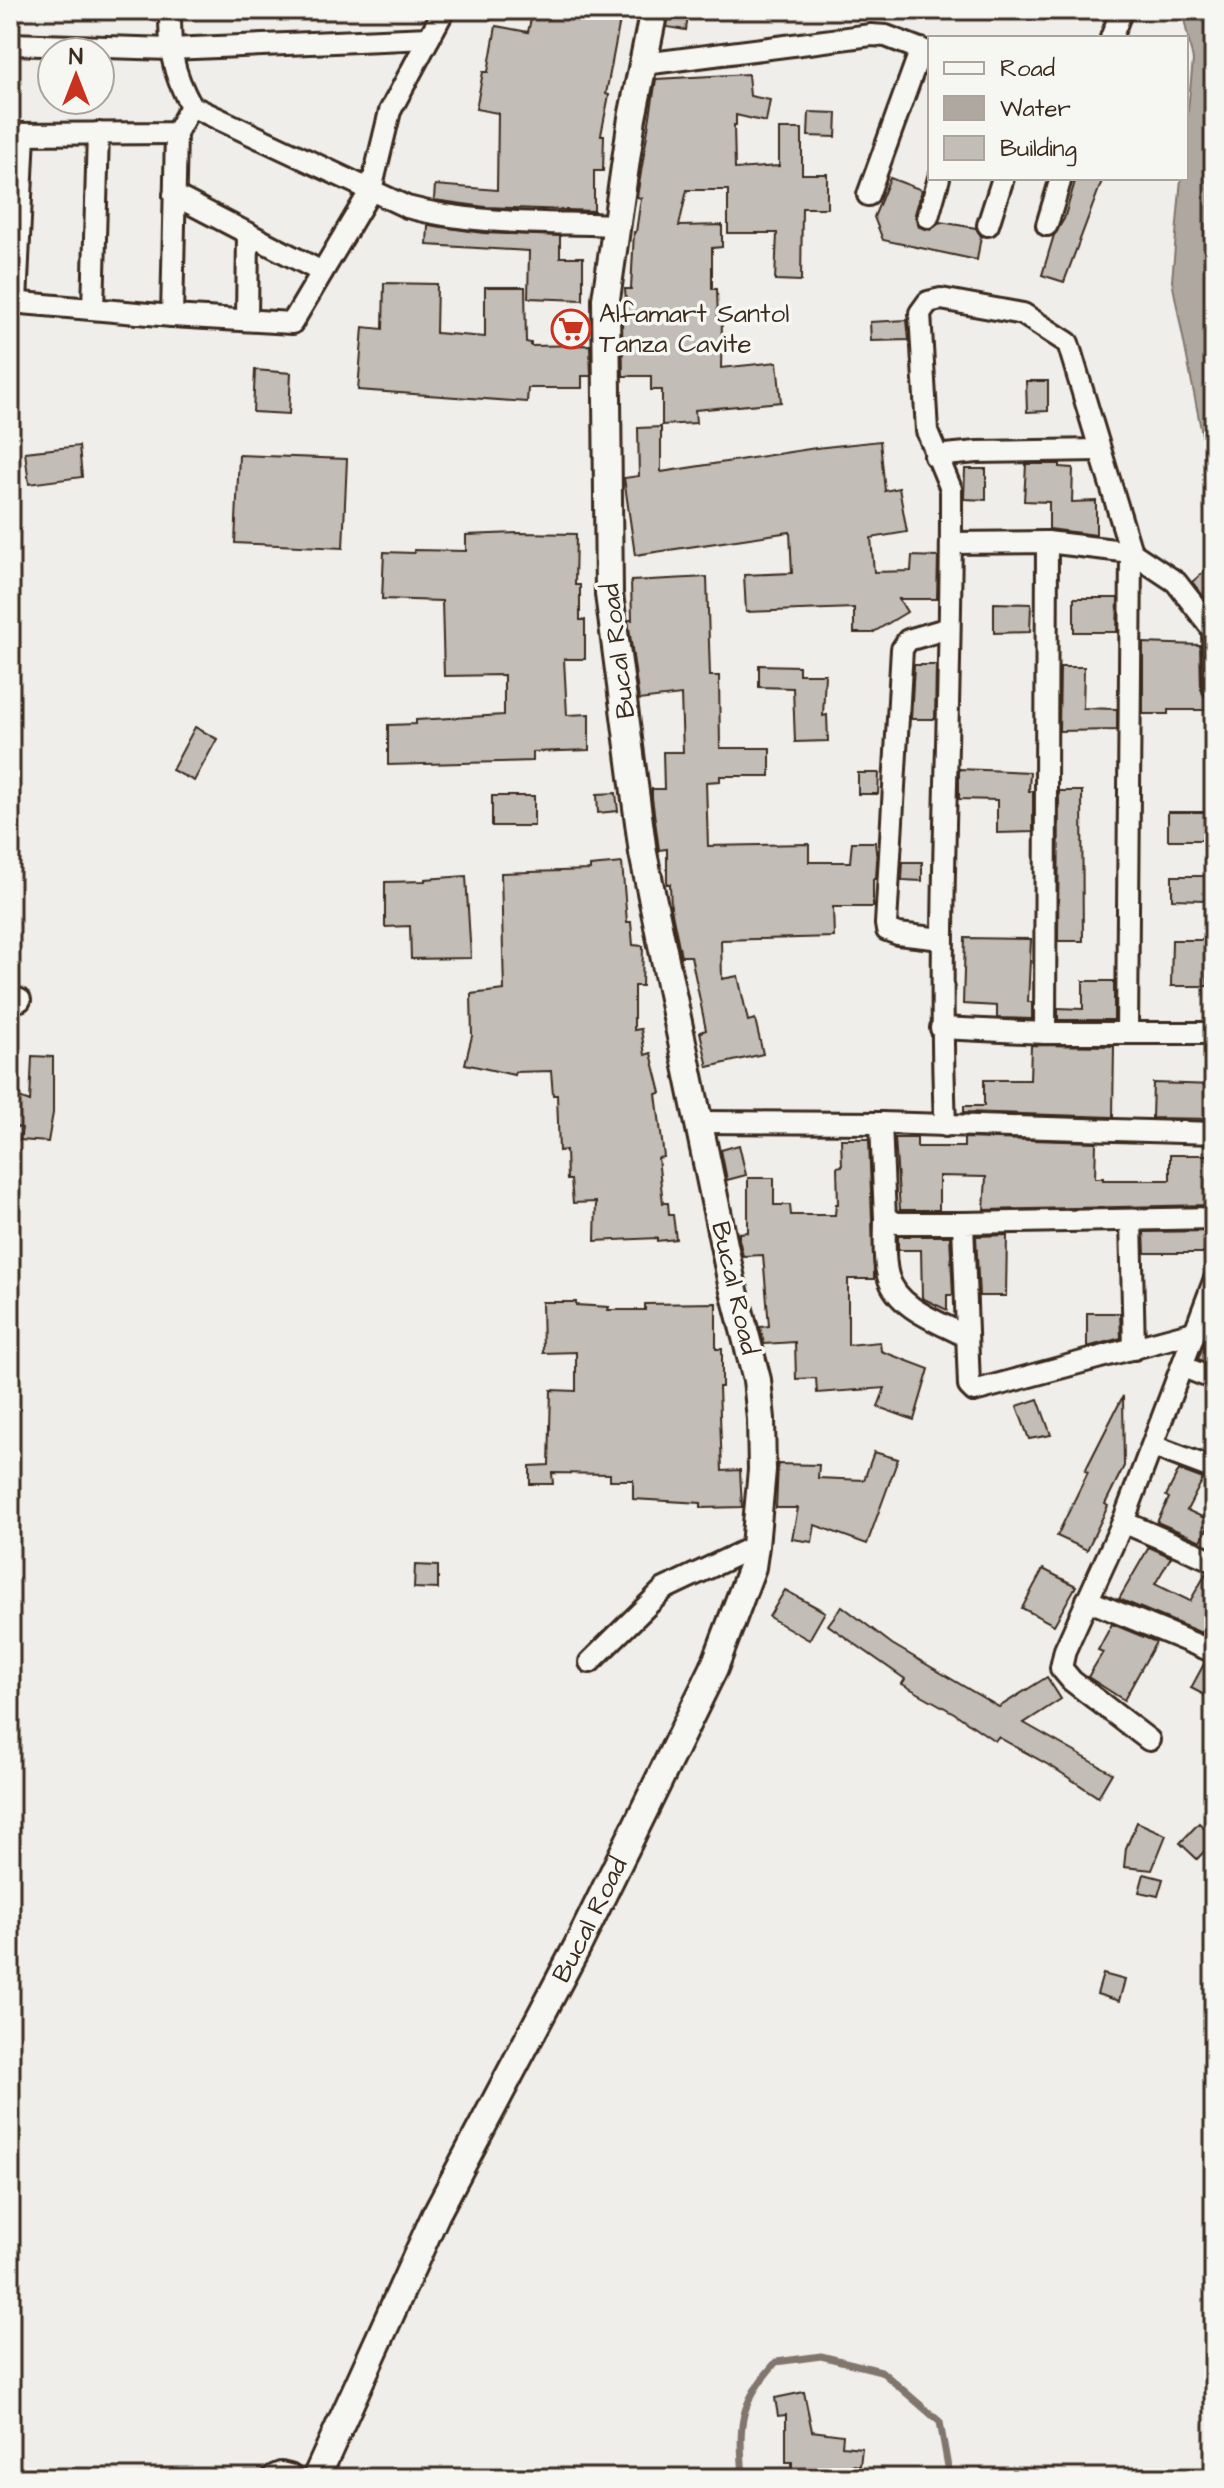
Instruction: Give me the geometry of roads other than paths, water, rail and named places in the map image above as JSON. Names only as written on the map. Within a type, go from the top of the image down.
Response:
[{"type":"street","points":[[170,10],[170,49],[176,78],[191,106],[407,207],[429,213],[518,221],[615,225]]},
{"type":"street","points":[[176,133],[17,134],[13,302],[292,323],[371,190],[390,111],[444,10]]},
{"type":"street","name":"Bucal Road","points":[[316,2478],[436,2214],[577,1947],[714,1668],[752,1567],[755,1546],[762,1470],[757,1380],[731,1279],[697,1122],[643,853],[609,594],[606,299],[615,225],[654,10]]},
{"type":"street","points":[[1112,36],[1122,10]]},
{"type":"street","points":[[644,64],[871,35],[886,36],[926,51],[868,195]]},
{"type":"street","points":[[10,44],[170,49],[429,38]]},
{"type":"street","points":[[172,316],[176,133],[191,106]]},
{"type":"street","points":[[93,309],[98,133]]},
{"type":"street","points":[[928,217],[938,180]]},
{"type":"street","points":[[988,225],[1002,180]]},
{"type":"street","points":[[1047,225],[1060,180]]},
{"type":"street","points":[[174,195],[322,272]]},
{"type":"street","points":[[247,320],[248,233]]},
{"type":"street","points":[[945,1126],[941,1028],[951,489],[927,431],[920,313],[928,302],[941,299],[1023,314],[1068,343],[1131,552],[1127,1031]]},
{"type":"street","points":[[935,456],[977,452],[1100,450]]},
{"type":"street","points":[[951,543],[1047,542],[1131,552],[1176,582],[1213,631],[1214,689]]},
{"type":"street","points":[[1045,1033],[1047,542]]},
{"type":"street","points":[[942,939],[898,934],[887,930],[886,924],[902,649],[908,640],[949,628]]},
{"type":"street","points":[[941,1028],[1045,1033],[1214,1033]]},
{"type":"street","points":[[697,1122],[881,1123],[1214,1133]]},
{"type":"street","points":[[881,1123],[887,1275],[895,1291],[914,1309],[967,1337]]},
{"type":"street","points":[[885,1218],[897,1223],[1214,1218]]},
{"type":"street","points":[[1131,1220],[1134,1349]]},
{"type":"street","points":[[963,1223],[969,1386],[974,1391],[1194,1332]]},
{"type":"street","points":[[1149,1740],[1072,1681],[1061,1668],[1065,1650],[1123,1522],[1213,1287]]},
{"type":"street","points":[[1183,1367],[1214,1379]]},
{"type":"street","points":[[1153,1446],[1214,1469]]},
{"type":"street","points":[[1123,1522],[1214,1561]]},
{"type":"street","points":[[590,1662],[664,1589],[755,1546]]},
{"type":"street","points":[[1087,1600],[1214,1652]]},
{"type":"street","points":[[276,2478],[289,2478]]},
{"type":"water","points":[[1182,10],[1214,10],[1214,471],[1208,465],[1172,281],[1181,180],[1188,180],[1188,110],[1193,60]]},
{"type":"waterway","points":[[743,2478],[742,2428],[754,2391],[776,2362],[821,2356],[881,2371],[940,2422],[950,2478]]},
{"type":"place","name":"Alfamart Santol Tanza Cavite","points":[[571,329]]}]
